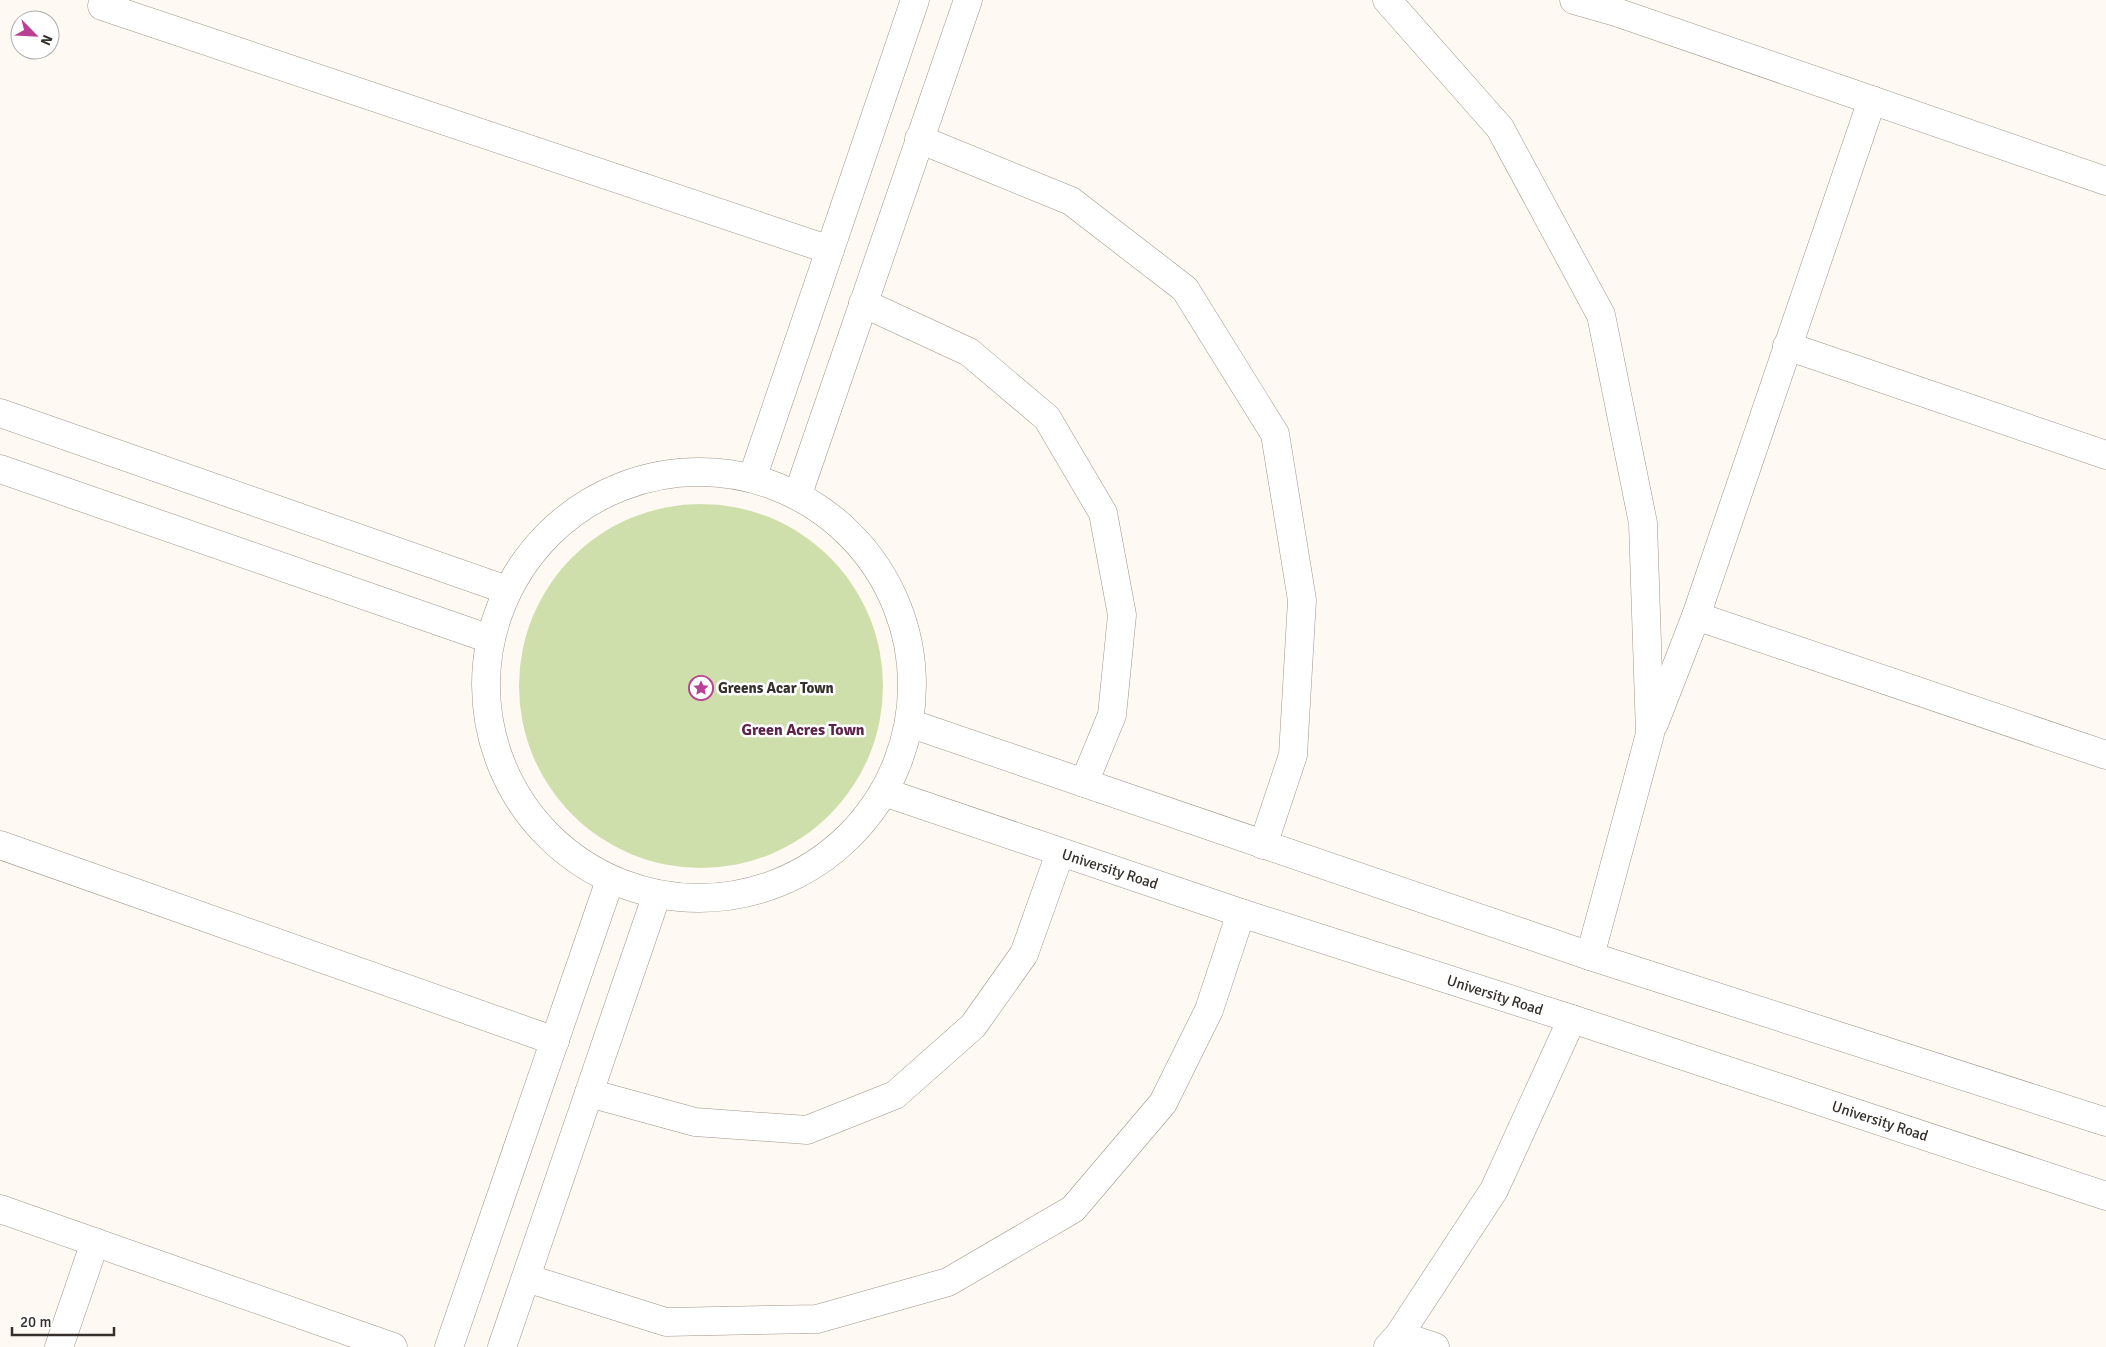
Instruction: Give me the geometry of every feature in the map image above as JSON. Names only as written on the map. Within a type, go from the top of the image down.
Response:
[{"type":"street","points":[[753,476],[915,0]]},
{"type":"street","points":[[798,494],[862,303],[968,0]]},
{"type":"street","points":[[1387,0],[1500,128],[1601,316],[1643,522],[1650,734]]},
{"type":"street","points":[[1574,0],[1618,6],[1872,100],[2106,180]]},
{"type":"street","points":[[102,6],[830,250]]},
{"type":"street","points":[[1590,956],[1650,734],[1696,616],[1872,100]]},
{"type":"street","points":[[919,139],[1070,201],[1185,289],[1275,434],[1302,600],[1292,756],[1262,845]]},
{"type":"street","points":[[862,303],[969,352],[1048,418],[1103,513],[1122,614],[1112,715],[1084,783]]},
{"type":"street","points":[[1787,346],[2106,455]]},
{"type":"street","points":[[0,413],[507,590]]},
{"type":"street","points":[[0,469],[490,639]]},
{"type":"street","points":[[680,471],[753,476],[798,494],[843,525],[878,566],[902,615],[912,669],[909,723],[884,792],[838,848],[775,885],[655,900],[610,883],[567,854],[518,801],[490,733],[490,639],[507,590],[550,531],[610,490],[680,471]]},
{"type":"street","points":[[1696,616],[2106,755]]},
{"type":"street","points":[[909,723],[1590,956],[2106,1122]]},
{"type":"street","name":"University Road","points":[[884,792],[1241,913],[1572,1019],[2106,1196]]},
{"type":"street","points":[[0,845],[555,1041]]},
{"type":"street","points":[[589,1093],[694,1122],[806,1130],[895,1095],[972,1026],[1024,954],[1060,853]]},
{"type":"street","points":[[449,1347],[610,883]]},
{"type":"street","points":[[502,1347],[655,900]]},
{"type":"street","points":[[526,1278],[666,1322],[817,1319],[948,1282],[1073,1209],[1163,1103],[1209,1010],[1241,913]]},
{"type":"street","points":[[1435,1347],[1393,1341],[1494,1190],[1572,1019]]},
{"type":"street","points":[[0,1209],[393,1347]]},
{"type":"street","points":[[59,1347],[95,1242]]},
{"type":"green space","points":[[683,504],[719,504],[754,511],[787,525],[817,545],[842,570],[862,600],[876,633],[883,668],[883,704],[876,739],[862,772],[842,802],[817,827],[787,847],[754,861],[719,868],[683,868],[648,861],[615,847],[585,827],[560,802],[540,772],[526,739],[519,704],[519,668],[526,633],[540,600],[560,570],[585,545],[615,525],[648,511]]},
{"type":"place","name":"Greens Acar Town","points":[[701,688]]},
{"type":"district","name":"Green Acres Town","points":[[803,730]]}]
